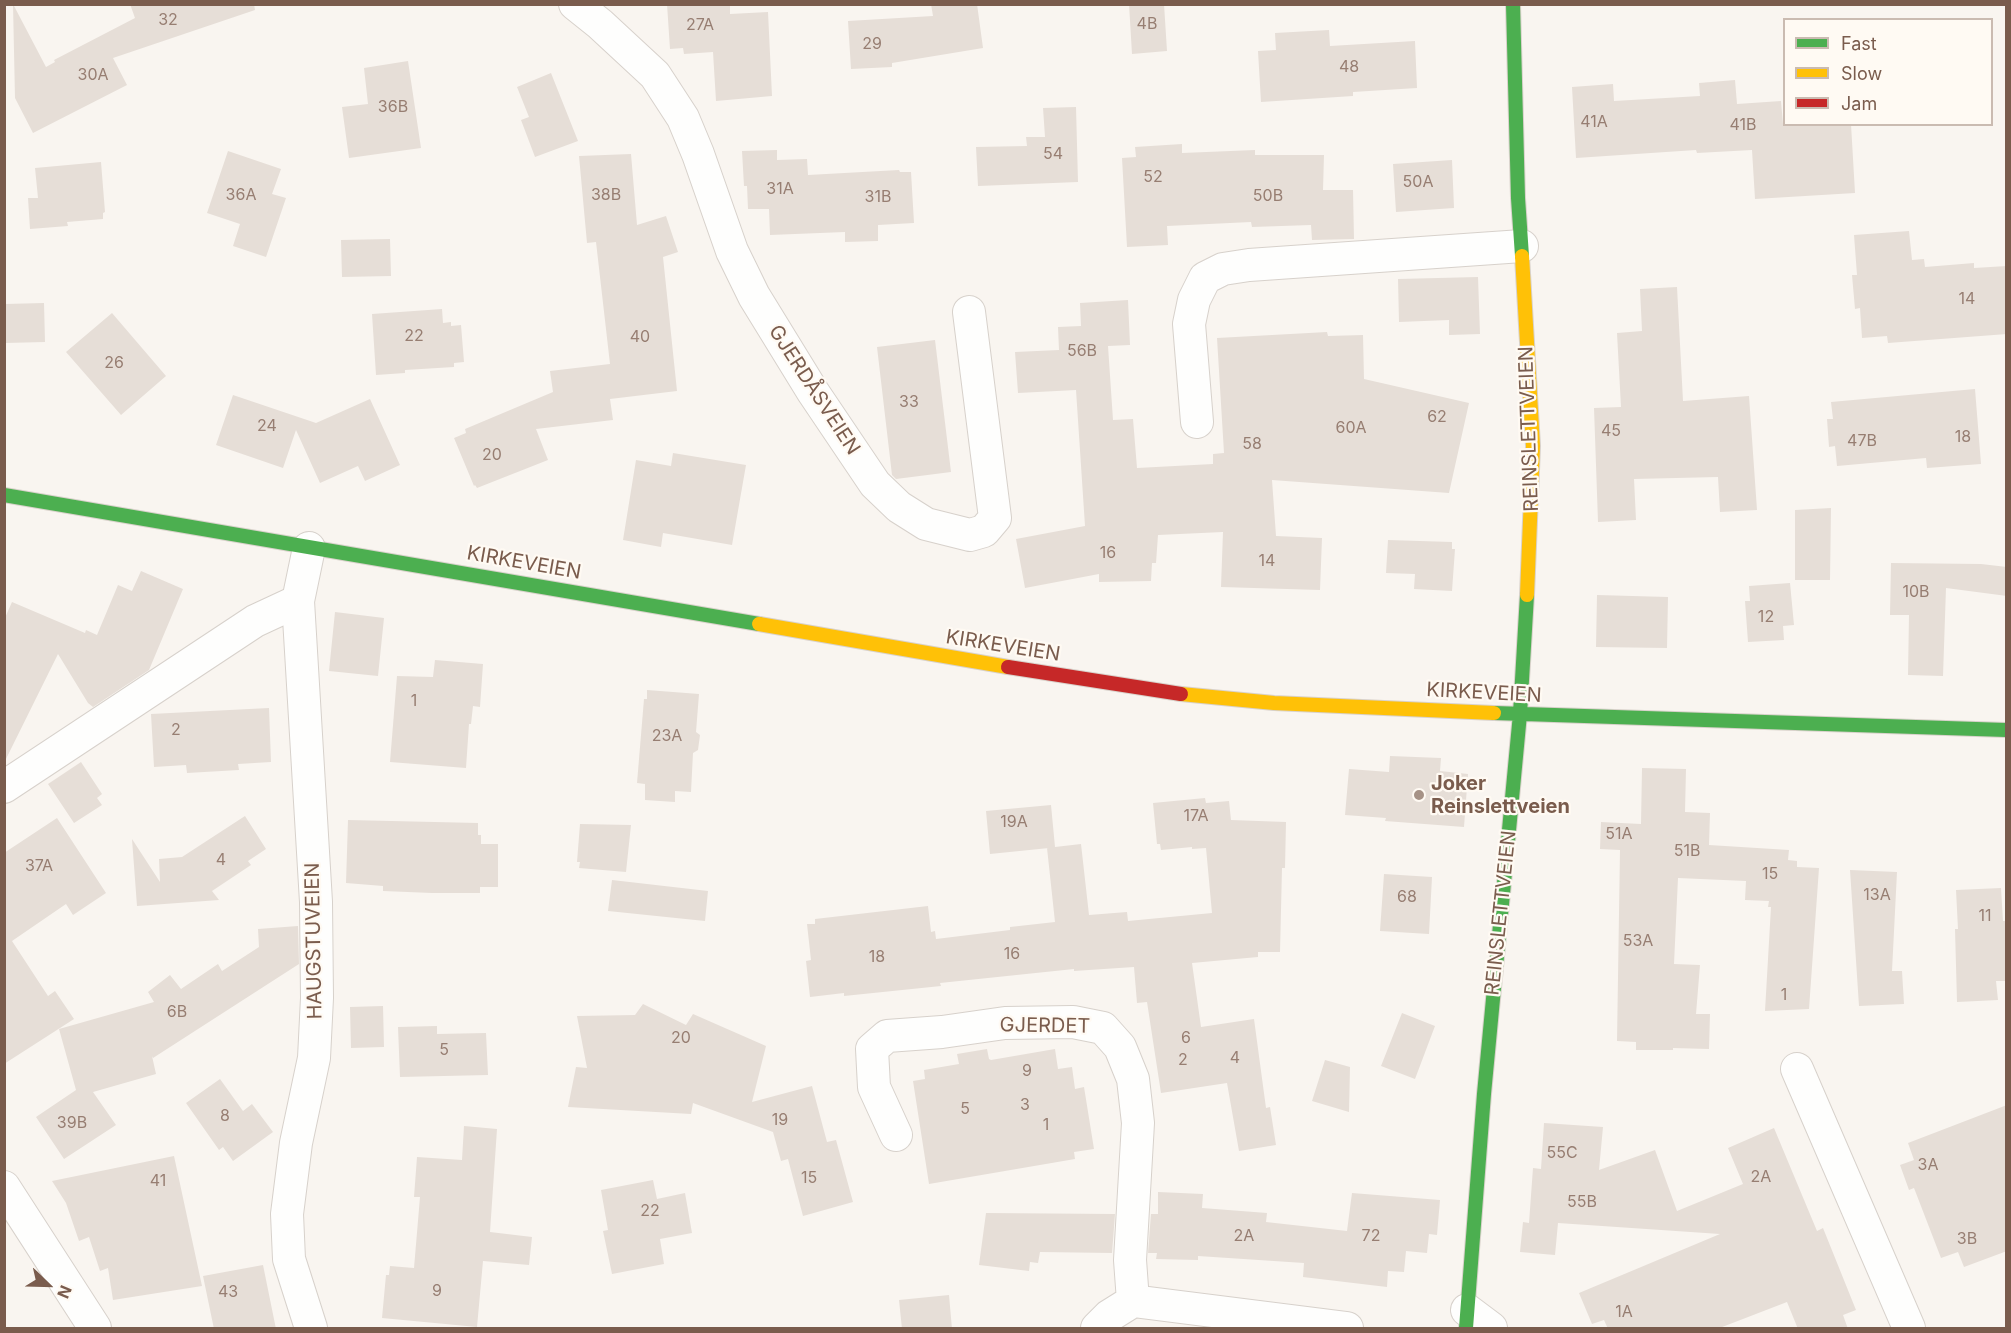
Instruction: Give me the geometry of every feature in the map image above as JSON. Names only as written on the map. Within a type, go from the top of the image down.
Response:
[{"type":"main road","name":"REINSLETTVEIEN","points":[[1466,1319],[1484,1094],[1520,714],[1531,532],[1533,446],[1518,198],[1513,4]]},
{"type":"main road","name":"KIRKEVEIEN","points":[[4,495],[994,665],[1189,695],[1274,703],[1520,714],[2007,730]]},
{"type":"street","name":"GJERDÅSVEIEN","points":[[575,4],[655,75],[683,117],[732,251],[754,296],[813,392],[875,484],[899,507],[926,524],[970,535],[984,531],[995,518],[969,312]]},
{"type":"street","points":[[1197,422],[1189,324],[1194,300],[1205,278],[1223,269],[1249,265],[1522,246]]},
{"type":"street","name":"HAUGSTUVEIEN","points":[[309,548],[298,601],[316,902],[317,998],[314,1058],[296,1143],[287,1214],[289,1259],[311,1329]]},
{"type":"street","points":[[4,787],[255,621],[298,601]]},
{"type":"street","name":"GJERDET","points":[[896,1135],[874,1088],[872,1049],[887,1036],[942,1032],[1005,1023],[1073,1022],[1103,1028],[1120,1047],[1133,1079],[1137,1112],[1130,1260],[1134,1301]]},
{"type":"street","points":[[1797,1069],[1909,1329]]},
{"type":"street","points":[[4,1187],[95,1329]]},
{"type":"street","points":[[1096,1329],[1109,1316],[1134,1301],[1347,1329]]},
{"type":"street","points":[[1466,1319],[1491,1329]]},
{"type":"building","points":[[13,4],[46,67],[55,62],[54,60],[135,18],[130,4],[254,4],[255,10],[113,58],[127,85],[33,133],[15,98]]},
{"type":"building","points":[[667,4],[730,4],[730,14],[768,12],[772,96],[716,101],[713,52],[684,54],[683,48],[670,49]]},
{"type":"building","points":[[931,4],[977,4],[983,48],[892,63],[892,67],[851,69],[848,21],[933,16]]},
{"type":"building","points":[[1129,4],[1164,4],[1167,51],[1132,54]]},
{"type":"building","points":[[1329,30],[1330,46],[1415,41],[1417,88],[1353,92],[1353,96],[1261,102],[1258,51],[1276,50],[1275,33]]},
{"type":"building","points":[[408,61],[421,148],[349,158],[342,107],[368,104],[364,68]]},
{"type":"building","points":[[551,73],[578,141],[535,157],[521,120],[529,117],[517,87]]},
{"type":"building","points":[[1735,80],[1737,104],[1781,101],[1783,126],[1851,126],[1855,193],[1755,199],[1752,150],[1697,153],[1696,150],[1576,158],[1572,87],[1613,84],[1614,101],[1700,96],[1699,83]]},
{"type":"building","points":[[1076,107],[1078,182],[978,186],[976,147],[1027,146],[1026,137],[1045,137],[1043,108]]},
{"type":"building","points":[[1182,144],[1182,153],[1255,150],[1255,155],[1324,155],[1323,190],[1353,190],[1354,239],[1312,240],[1311,225],[1252,227],[1251,222],[1167,226],[1168,245],[1127,247],[1122,158],[1136,157],[1135,147]]},
{"type":"building","points":[[777,150],[777,160],[807,159],[808,175],[899,170],[900,172],[911,172],[914,223],[878,225],[878,241],[845,242],[845,232],[770,235],[769,209],[748,209],[742,151]]},
{"type":"building","points":[[228,151],[281,169],[272,194],[286,198],[266,257],[233,246],[240,224],[207,213]]},
{"type":"building","points":[[631,154],[637,225],[666,216],[678,252],[663,257],[677,391],[610,399],[613,420],[536,429],[548,460],[477,488],[474,486],[454,438],[466,433],[465,429],[553,392],[550,371],[610,364],[596,242],[587,243],[579,156]]},
{"type":"building","points":[[1452,160],[1454,208],[1396,212],[1393,164]]},
{"type":"building","points":[[101,162],[105,212],[103,219],[67,222],[68,226],[30,229],[28,198],[38,198],[35,168]]},
{"type":"building","points":[[1909,231],[1912,260],[1924,259],[1925,267],[1974,263],[1974,268],[2007,266],[2007,334],[1888,343],[1887,336],[1862,338],[1860,308],[1855,309],[1852,275],[1857,275],[1854,235]]},
{"type":"building","points":[[390,239],[391,276],[342,277],[341,240]]},
{"type":"building","points":[[1478,277],[1480,334],[1449,335],[1449,320],[1399,322],[1398,279]]},
{"type":"building","points":[[1677,287],[1683,401],[1749,396],[1757,510],[1720,512],[1718,477],[1634,479],[1636,520],[1598,522],[1594,408],[1621,407],[1617,333],[1642,331],[1640,289]]},
{"type":"building","points":[[1128,300],[1130,345],[1108,346],[1113,420],[1133,419],[1137,468],[1213,464],[1213,454],[1224,453],[1217,338],[1327,332],[1328,336],[1363,335],[1364,379],[1469,403],[1449,493],[1272,480],[1276,536],[1322,538],[1320,590],[1221,587],[1223,532],[1158,535],[1156,563],[1152,563],[1151,581],[1099,582],[1099,574],[1025,588],[1016,539],[1085,526],[1076,390],[1018,393],[1015,352],[1059,350],[1058,327],[1081,326],[1080,303]]},
{"type":"building","points":[[44,303],[45,342],[5,343],[5,304]]},
{"type":"building","points":[[442,309],[443,323],[451,322],[451,326],[461,325],[464,362],[454,363],[454,367],[405,370],[405,373],[376,375],[372,314]]},
{"type":"building","points":[[112,313],[166,376],[121,415],[66,352]]},
{"type":"building","points":[[935,340],[951,472],[896,479],[892,475],[877,347]]},
{"type":"building","points":[[1975,389],[1981,464],[1927,468],[1926,458],[1837,466],[1835,446],[1829,447],[1827,419],[1833,419],[1831,402]]},
{"type":"building","points":[[233,395],[316,423],[370,399],[400,465],[365,481],[358,466],[320,483],[296,430],[283,468],[216,445]]},
{"type":"building","points":[[673,453],[746,465],[732,545],[663,533],[661,547],[623,540],[636,460],[671,466]]},
{"type":"building","points":[[1831,508],[1830,580],[1795,580],[1795,510]]},
{"type":"building","points":[[1388,540],[1452,542],[1452,549],[1455,549],[1452,591],[1414,589],[1415,574],[1386,573]]},
{"type":"building","points":[[1891,563],[1981,564],[2007,567],[2007,596],[1946,588],[1943,676],[1908,675],[1909,615],[1890,615]]},
{"type":"building","points":[[141,571],[183,589],[149,670],[93,707],[88,703],[58,654],[4,763],[4,620],[12,602],[85,633],[86,630],[97,635],[118,585],[132,591]]},
{"type":"building","points":[[1790,583],[1794,625],[1783,626],[1784,640],[1748,642],[1745,601],[1750,601],[1749,586]]},
{"type":"building","points":[[1597,595],[1668,597],[1667,648],[1596,647]]},
{"type":"building","points":[[335,612],[384,618],[378,676],[329,671]]},
{"type":"building","points":[[435,660],[483,664],[480,707],[473,706],[471,724],[469,724],[466,768],[390,762],[397,676],[433,677]]},
{"type":"building","points":[[647,690],[699,694],[696,732],[700,735],[698,750],[693,753],[691,792],[675,791],[675,802],[645,800],[645,784],[637,783],[644,699],[647,699]]},
{"type":"building","points":[[269,708],[271,762],[238,764],[239,770],[187,773],[186,765],[154,767],[151,714]]},
{"type":"building","points":[[1390,756],[1441,758],[1440,771],[1468,774],[1464,827],[1385,821],[1386,818],[1345,815],[1349,769],[1389,772]]},
{"type":"building","points":[[81,762],[102,794],[97,798],[102,805],[74,823],[48,784]]},
{"type":"building","points":[[1642,768],[1686,769],[1685,812],[1710,813],[1709,845],[1789,850],[1788,860],[1797,861],[1797,867],[1819,868],[1809,1009],[1765,1011],[1771,907],[1768,907],[1769,901],[1745,900],[1746,881],[1678,878],[1674,964],[1700,965],[1696,1014],[1710,1014],[1709,1049],[1636,1050],[1636,1042],[1617,1041],[1620,850],[1600,849],[1601,822],[1641,824]]},
{"type":"building","points":[[1205,798],[1206,803],[1229,801],[1231,820],[1286,822],[1285,868],[1282,868],[1280,952],[1258,952],[1258,957],[1192,963],[1201,1027],[1254,1019],[1266,1108],[1270,1107],[1276,1145],[1239,1151],[1227,1083],[1161,1093],[1147,1002],[1137,1003],[1134,967],[1074,971],[1074,969],[940,983],[941,986],[844,996],[844,993],[810,997],[806,961],[811,960],[807,924],[815,924],[815,919],[928,906],[931,932],[935,931],[936,939],[1055,922],[1047,848],[990,854],[986,811],[1051,805],[1055,847],[1081,844],[1089,915],[1127,912],[1128,921],[1212,913],[1206,848],[1161,850],[1160,844],[1157,844],[1153,803]]},
{"type":"building","points":[[245,816],[266,849],[248,861],[251,865],[212,891],[219,900],[137,906],[132,839],[160,882],[159,859],[182,857]]},
{"type":"building","points":[[57,818],[106,893],[73,915],[66,904],[12,941],[48,996],[55,991],[74,1019],[4,1064],[4,853]]},
{"type":"building","points":[[348,820],[478,823],[481,844],[498,844],[498,887],[480,887],[480,893],[432,893],[383,891],[383,886],[346,883]]},
{"type":"building","points":[[580,824],[631,825],[626,872],[579,868],[580,862],[577,862]]},
{"type":"building","points":[[1850,870],[1897,872],[1892,971],[1902,971],[1904,1004],[1859,1006]]},
{"type":"building","points":[[1384,874],[1432,877],[1429,934],[1380,931]]},
{"type":"building","points":[[612,880],[708,891],[705,921],[608,911]]},
{"type":"building","points":[[2001,888],[2003,921],[2006,921],[2006,981],[1996,981],[1998,1000],[1957,1002],[1956,890]]},
{"type":"building","points":[[298,926],[299,964],[153,1058],[152,1056],[156,1074],[93,1092],[116,1125],[64,1159],[36,1117],[76,1090],[59,1029],[154,1002],[148,992],[170,975],[181,989],[218,964],[222,971],[259,947],[258,929]]},
{"type":"building","points":[[643,1004],[686,1025],[693,1014],[766,1046],[752,1102],[812,1086],[827,1142],[836,1140],[853,1202],[803,1216],[788,1159],[781,1161],[773,1132],[693,1103],[691,1114],[568,1107],[576,1067],[587,1068],[577,1016],[635,1015]]},
{"type":"building","points":[[383,1006],[384,1047],[351,1048],[350,1007]]},
{"type":"building","points":[[1402,1013],[1435,1026],[1415,1079],[1381,1066]]},
{"type":"building","points":[[437,1026],[437,1034],[486,1033],[488,1075],[400,1077],[398,1027]]},
{"type":"building","points":[[987,1049],[991,1060],[1055,1049],[1058,1069],[1072,1067],[1075,1089],[1084,1087],[1094,1149],[1074,1152],[1075,1159],[929,1184],[913,1081],[925,1079],[924,1070],[959,1064],[957,1054]]},
{"type":"building","points":[[1325,1060],[1350,1067],[1349,1112],[1312,1101]]},
{"type":"building","points":[[220,1079],[243,1111],[252,1104],[273,1132],[233,1161],[223,1147],[219,1150],[186,1103]]},
{"type":"building","points":[[2007,1105],[2007,1251],[1964,1267],[1958,1252],[1941,1258],[1914,1188],[1909,1190],[1900,1165],[1914,1160],[1908,1143]]},
{"type":"building","points":[[1544,1123],[1603,1127],[1599,1170],[1655,1150],[1677,1211],[1743,1184],[1728,1148],[1774,1128],[1817,1231],[1823,1228],[1856,1310],[1843,1315],[1848,1329],[1798,1329],[1787,1302],[1717,1329],[1608,1329],[1604,1320],[1592,1324],[1579,1293],[1720,1234],[1558,1223],[1555,1255],[1520,1252],[1523,1222],[1529,1223],[1533,1168],[1541,1169]]},
{"type":"building","points":[[464,1126],[497,1129],[490,1232],[532,1237],[529,1265],[483,1261],[477,1327],[382,1318],[386,1275],[389,1275],[390,1266],[414,1268],[420,1197],[414,1197],[417,1157],[462,1160]]},
{"type":"building","points":[[174,1156],[202,1286],[113,1300],[108,1268],[100,1271],[89,1237],[79,1241],[66,1203],[52,1181]]},
{"type":"building","points":[[653,1180],[657,1199],[685,1193],[692,1233],[660,1239],[664,1264],[612,1274],[603,1231],[608,1230],[601,1190]]},
{"type":"building","points":[[1158,1192],[1203,1194],[1202,1208],[1267,1213],[1266,1222],[1347,1231],[1352,1193],[1440,1200],[1437,1235],[1429,1234],[1427,1253],[1406,1251],[1404,1272],[1388,1271],[1387,1287],[1303,1277],[1304,1263],[1198,1256],[1198,1260],[1156,1259],[1157,1253],[1148,1253],[1151,1214],[1158,1214]]},
{"type":"building","points":[[986,1213],[1115,1214],[1112,1253],[1040,1252],[1038,1263],[1030,1262],[1029,1271],[979,1265]]},
{"type":"building","points":[[263,1265],[276,1329],[214,1329],[203,1276]]},
{"type":"building","points":[[949,1295],[952,1329],[902,1329],[899,1300]]},
{"type":"traffic: fast","points":[[1513,4],[1518,198],[1522,256]]},
{"type":"traffic: fast","points":[[4,495],[759,624]]},
{"type":"traffic: fast","points":[[1466,1328],[1484,1094],[1520,714],[1527,595]]},
{"type":"traffic: fast","points":[[1494,713],[2006,730]]},
{"type":"traffic: slow","points":[[1522,256],[1533,446],[1527,595]]},
{"type":"traffic: slow","points":[[759,624],[1008,667]]},
{"type":"traffic: slow","points":[[1181,694],[1274,703],[1494,713]]},
{"type":"traffic: jam","points":[[1008,667],[1181,694]]},
{"type":"place","name":"Joker Reinslettveien","points":[[1419,795]]}]
